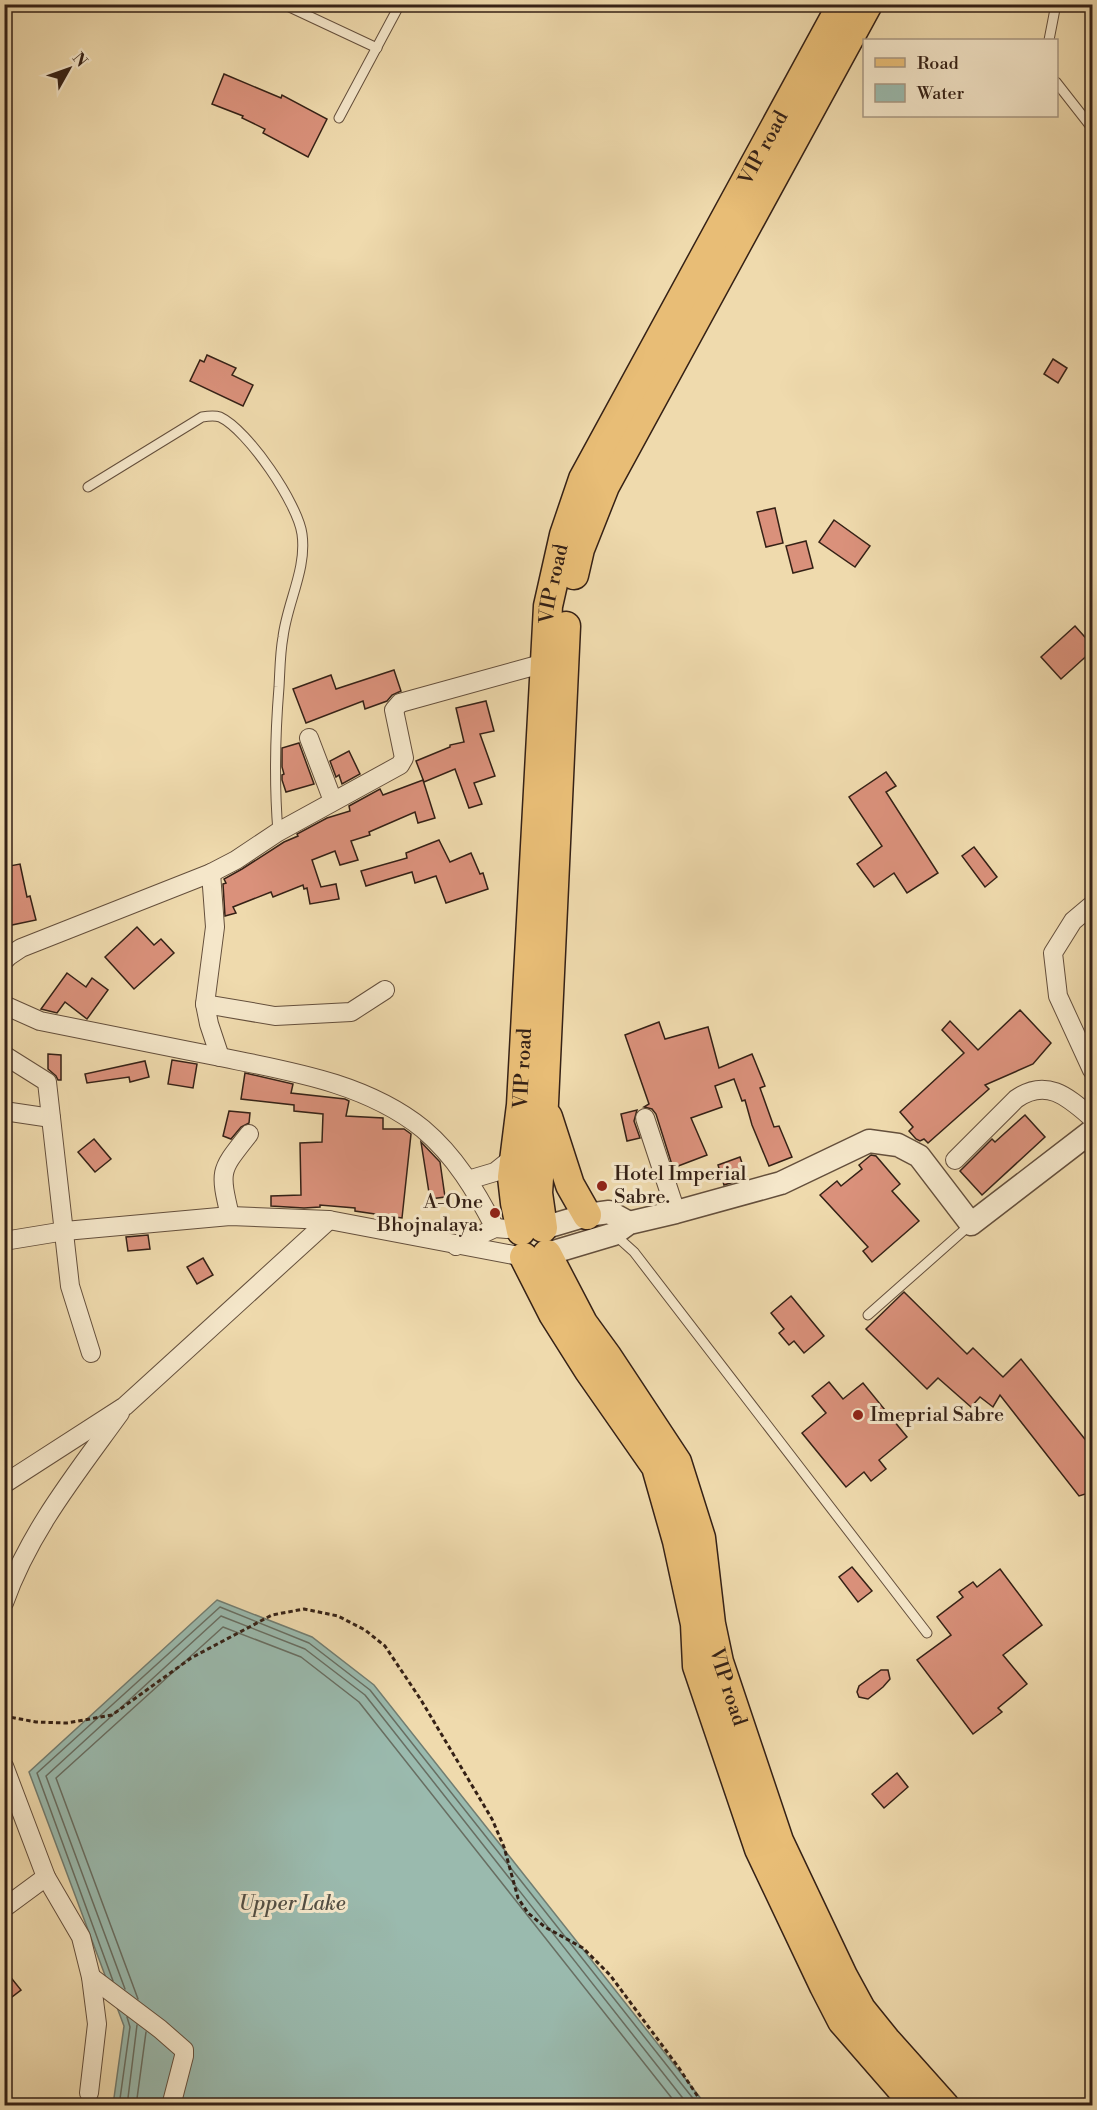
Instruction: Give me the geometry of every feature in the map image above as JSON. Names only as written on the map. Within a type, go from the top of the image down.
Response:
[{"type":"main road","name":"VIP road","points":[[842,4],[583,479],[564,535],[548,606],[521,1105],[513,1177],[514,1195],[526,1240],[553,1314],[656,1467],[677,1540],[695,1624],[697,1666],[759,1849],[842,2021],[916,2106]]},
{"type":"main road","name":"VIP road","points":[[868,4],[605,486],[580,549],[567,604],[544,1103],[538,1193],[526,1240],[677,1462],[700,1538],[711,1624],[719,1662],[784,1851],[843,1976],[861,2008],[886,2040],[945,2106]]},
{"type":"main road","points":[[544,1103],[570,1185],[587,1215]]},
{"type":"street","points":[[4,961],[21,948],[211,873],[236,860],[278,832],[403,762],[394,710],[400,703],[545,663]]},
{"type":"street","points":[[309,738],[333,801]]},
{"type":"street","points":[[211,873],[215,927],[205,1004],[220,1058]]},
{"type":"street","points":[[1092,905],[1074,921],[1053,953],[1058,996],[1092,1070]]},
{"type":"street","points":[[205,1004],[275,1016],[351,1012],[385,990]]},
{"type":"street","points":[[4,1005],[40,1021],[306,1075],[379,1100],[423,1130],[526,1240]]},
{"type":"street","points":[[4,1055],[47,1082],[70,1286],[91,1353]]},
{"type":"street","points":[[955,1160],[1025,1092],[1042,1088],[1057,1092],[1073,1101],[1092,1118]]},
{"type":"street","points":[[4,1112],[51,1118]]},
{"type":"street","points":[[645,1118],[676,1212]]},
{"type":"street","points":[[4,1241],[65,1231],[230,1216],[329,1220],[456,1246],[526,1240],[621,1229],[781,1183],[869,1142],[898,1145],[919,1156],[972,1224],[1092,1131]]},
{"type":"street","points":[[230,1216],[222,1174],[228,1161],[249,1134]]},
{"type":"street","points":[[468,1180],[495,1172],[515,1156]]},
{"type":"street","points":[[456,1246],[526,1240],[587,1215],[609,1212],[621,1229]]},
{"type":"street","points":[[4,1484],[125,1406],[329,1220]]},
{"type":"street","points":[[4,1603],[40,1526],[125,1406]]},
{"type":"street","points":[[4,1766],[46,1877],[81,1936],[97,2024],[89,2093]]},
{"type":"street","points":[[4,1908],[46,1877]]},
{"type":"street","points":[[90,1977],[160,2029],[184,2050],[171,2106]]},
{"type":"lane","points":[[283,4],[377,48]]},
{"type":"lane","points":[[339,118],[400,4]]},
{"type":"lane","points":[[1049,39],[1056,4]]},
{"type":"lane","points":[[1058,85],[1092,128]]},
{"type":"lane","points":[[88,487],[202,417],[210,415],[220,417],[252,444],[283,489],[296,514],[302,533],[303,551],[283,637],[274,784],[278,832]]},
{"type":"lane","points":[[868,1315],[972,1224]]},
{"type":"lane","points":[[621,1229],[634,1252],[927,1633]]},
{"type":"path","points":[[4,1716],[36,1722],[67,1723],[112,1715],[191,1658],[272,1615],[304,1609],[338,1616],[365,1630],[385,1646],[421,1700],[492,1819],[504,1847],[518,1898],[528,1913],[545,1927],[583,1948],[603,1967],[704,2106]]},
{"type":"water","name":"Upper Lake","points":[[217,1600],[312,1637],[374,1685],[706,2105],[113,2105],[124,2026],[29,1772]]},
{"type":"building","points":[[224,74],[281,98],[282,95],[327,119],[308,157],[263,133],[265,129],[242,118],[243,116],[212,104]]},
{"type":"building","points":[[207,355],[236,368],[232,375],[253,385],[243,406],[190,381],[200,360],[204,362]]},
{"type":"building","points":[[1053,359],[1067,368],[1058,383],[1044,374]]},
{"type":"building","points":[[775,508],[783,543],[766,547],[757,512]]},
{"type":"building","points":[[834,520],[870,546],[855,567],[819,542]]},
{"type":"building","points":[[806,541],[813,568],[793,573],[786,546]]},
{"type":"building","points":[[1075,626],[1092,645],[1092,651],[1061,679],[1041,657]]},
{"type":"building","points":[[394,670],[401,691],[392,695],[387,701],[365,709],[363,701],[306,723],[293,689],[331,675],[336,689]]},
{"type":"building","points":[[486,701],[494,731],[480,734],[495,776],[474,783],[482,804],[469,808],[455,769],[424,782],[416,761],[450,747],[450,745],[464,742],[456,708]]},
{"type":"building","points":[[299,743],[314,784],[286,792],[282,780],[284,774],[282,748]]},
{"type":"building","points":[[349,751],[360,774],[342,784],[339,775],[336,777],[330,761]]},
{"type":"building","points":[[886,772],[896,786],[886,792],[938,873],[907,893],[894,873],[874,887],[857,864],[882,846],[849,797]]},
{"type":"building","points":[[423,780],[435,818],[418,823],[415,812],[369,832],[370,835],[351,841],[358,860],[340,865],[335,851],[312,860],[321,887],[336,884],[339,899],[310,904],[307,888],[304,889],[303,885],[273,897],[271,892],[233,907],[236,913],[225,916],[223,884],[226,883],[224,879],[284,842],[298,836],[297,834],[327,818],[350,811],[349,806],[380,789],[383,795]]},
{"type":"building","points":[[439,840],[450,862],[471,853],[480,874],[483,873],[488,889],[446,903],[436,876],[415,883],[412,872],[366,886],[361,871],[407,858],[406,853]]},
{"type":"building","points":[[974,847],[997,877],[985,887],[962,856]]},
{"type":"building","points":[[20,864],[27,897],[30,896],[36,920],[7,926],[4,914],[4,867]]},
{"type":"building","points":[[137,927],[154,945],[161,939],[174,953],[134,989],[105,957]]},
{"type":"building","points":[[67,973],[86,987],[92,978],[108,990],[87,1019],[65,1002],[57,1013],[41,1009]]},
{"type":"building","points":[[1020,1010],[1051,1043],[1033,1064],[985,1085],[989,1089],[928,1143],[924,1139],[920,1141],[916,1139],[909,1131],[913,1127],[900,1112],[964,1053],[942,1030],[950,1021],[978,1050]]},
{"type":"building","points":[[659,1022],[665,1039],[708,1027],[719,1068],[752,1054],[765,1086],[760,1088],[774,1127],[779,1126],[792,1157],[769,1166],[752,1125],[745,1100],[742,1101],[734,1079],[715,1086],[722,1107],[691,1118],[707,1155],[673,1168],[656,1114],[652,1109],[644,1107],[649,1104],[625,1035]]},
{"type":"building","points":[[48,1054],[61,1055],[61,1080],[58,1080],[48,1069]]},
{"type":"building","points":[[172,1060],[197,1064],[193,1088],[168,1084]]},
{"type":"building","points":[[145,1061],[149,1077],[130,1082],[129,1077],[87,1083],[85,1074]]},
{"type":"building","points":[[245,1073],[293,1084],[291,1093],[345,1099],[349,1101],[346,1116],[383,1118],[383,1129],[404,1129],[411,1134],[402,1218],[355,1211],[355,1208],[320,1205],[320,1207],[304,1208],[271,1206],[271,1196],[301,1195],[300,1143],[322,1142],[323,1114],[294,1111],[294,1105],[241,1099]]},
{"type":"building","points":[[637,1110],[634,1121],[640,1138],[627,1141],[621,1114]]},
{"type":"building","points":[[229,1111],[250,1113],[249,1123],[241,1127],[231,1139],[223,1136]]},
{"type":"building","points":[[1025,1115],[1045,1137],[982,1195],[960,1171],[992,1139],[995,1142]]},
{"type":"building","points":[[94,1139],[111,1159],[95,1172],[78,1152]]},
{"type":"building","points":[[421,1142],[440,1162],[445,1197],[430,1199]]},
{"type":"building","points":[[871,1155],[876,1156],[900,1184],[892,1191],[919,1221],[872,1262],[863,1251],[868,1247],[820,1195],[837,1181],[841,1186],[862,1169],[859,1165]]},
{"type":"building","points":[[740,1157],[747,1178],[724,1185],[718,1165]]},
{"type":"building","points":[[148,1235],[150,1249],[128,1251],[126,1237]]},
{"type":"building","points":[[203,1258],[213,1275],[197,1284],[187,1267]]},
{"type":"building","points":[[904,1292],[967,1354],[973,1348],[1003,1377],[1021,1359],[1092,1448],[1092,1492],[1079,1496],[1000,1395],[993,1407],[980,1397],[971,1407],[938,1378],[927,1389],[866,1329]]},
{"type":"building","points":[[791,1296],[824,1336],[804,1353],[794,1341],[789,1345],[779,1333],[784,1329],[771,1313]]},
{"type":"building","points":[[829,1382],[843,1399],[863,1383],[907,1437],[879,1460],[886,1469],[871,1481],[864,1472],[846,1487],[802,1433],[826,1413],[812,1396]]},
{"type":"building","points":[[852,1567],[872,1591],[858,1602],[839,1577]]},
{"type":"building","points":[[1000,1569],[1042,1625],[1003,1655],[1027,1684],[998,1708],[1002,1712],[973,1734],[917,1660],[951,1635],[937,1617],[963,1597],[959,1592],[973,1582],[977,1587]]},
{"type":"building","points":[[881,1670],[888,1670],[890,1679],[868,1699],[859,1697],[857,1692],[859,1686]]},
{"type":"building","points":[[897,1773],[908,1787],[884,1808],[872,1794]]},
{"type":"building","points":[[4,1969],[21,1990],[4,2003]]},
{"type":"place","name":"Hotel Imperial Sabre.","points":[[602,1186]]},
{"type":"place","name":"A-One Bhojnalaya.","points":[[495,1213]]},
{"type":"place","name":"Imeprial Sabre","points":[[858,1415]]}]
